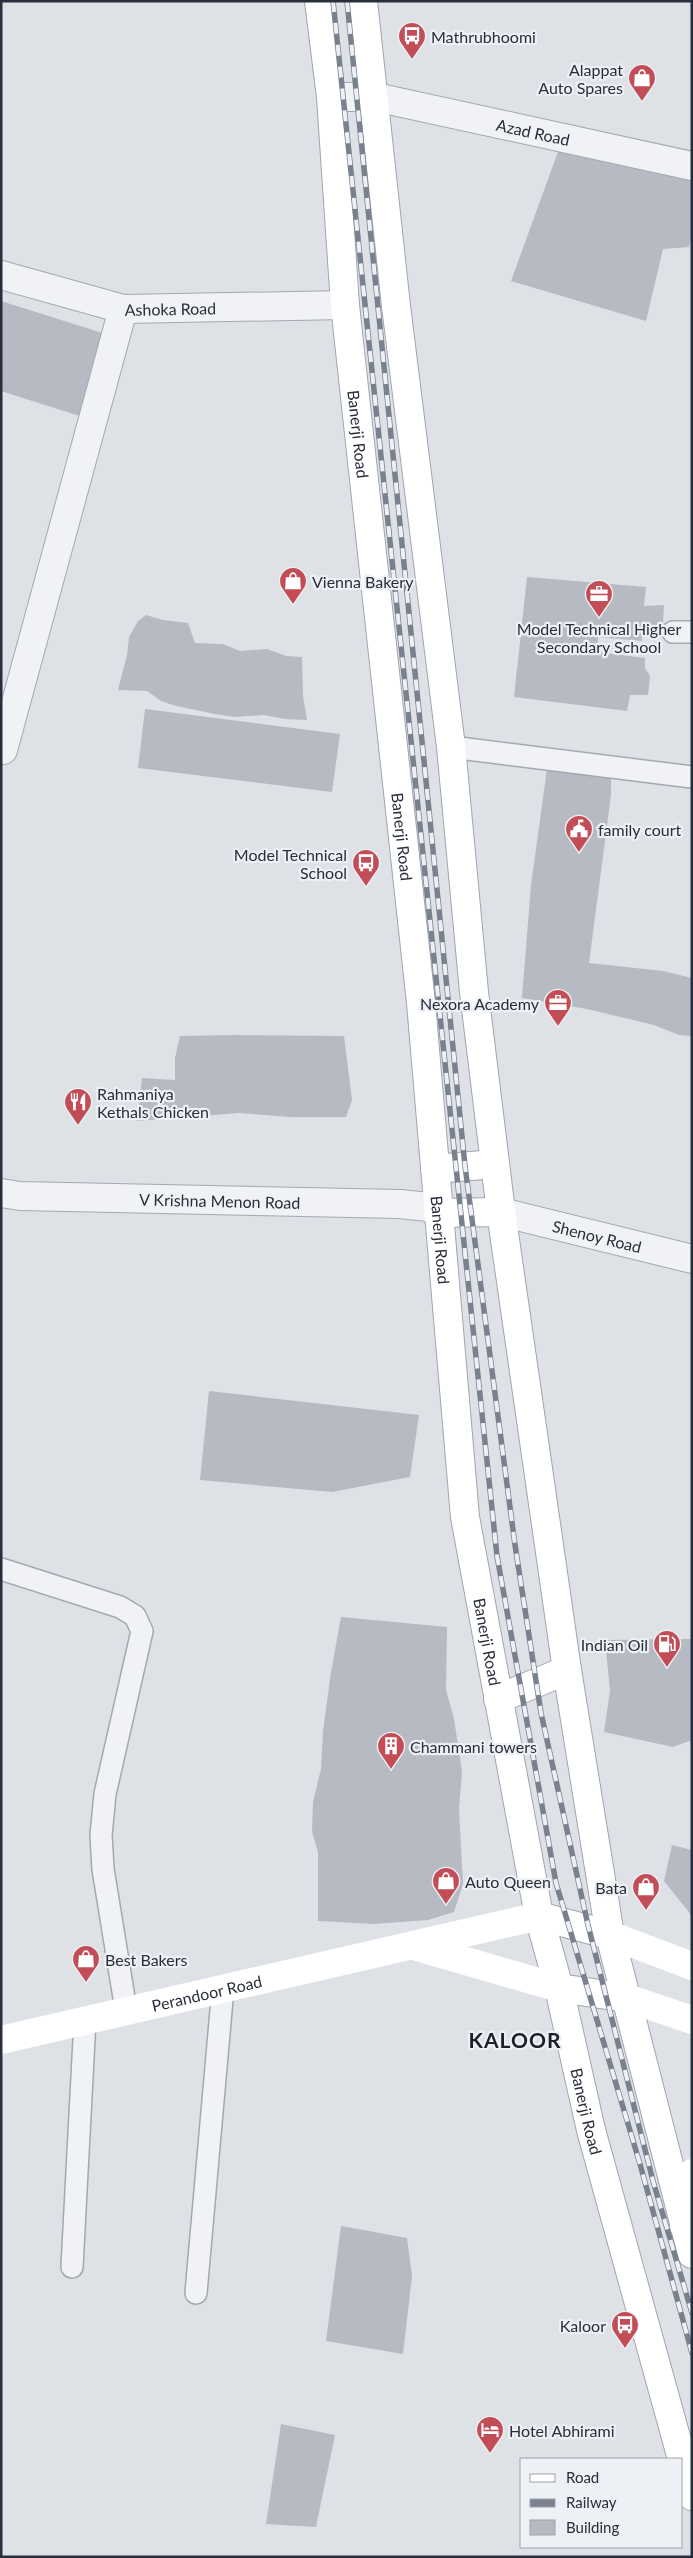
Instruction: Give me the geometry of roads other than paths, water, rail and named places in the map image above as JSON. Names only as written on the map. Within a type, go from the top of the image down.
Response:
[{"type":"main road","name":"Banerji Road","points":[[319,1],[331,97],[344,305],[420,993],[465,1517],[539,1916],[559,1988],[591,2130],[682,2458]]},
{"type":"main road","points":[[364,1],[396,306],[451,748],[474,992],[501,1212],[567,1670],[610,1936],[688,2229],[692,2254]]},
{"type":"main road","points":[[435,1169],[495,1164]]},
{"type":"main road","points":[[438,1213],[501,1212]]},
{"type":"main road","points":[[498,1699],[567,1670]]},
{"type":"main road","points":[[539,1916],[610,1936],[692,1966]]},
{"type":"main road","name":"Perandoor Road","points":[[1,2040],[539,1916]]},
{"type":"main road","name":"Perandoor Road","points":[[412,1946],[559,1988],[627,1998],[692,2020]]},
{"type":"main road","points":[[688,2229],[692,2173]]},
{"type":"main road","name":"Banerji Road","points":[[683,2463],[692,2496]]},
{"type":"street","name":"Azad Road","points":[[331,97],[375,96],[692,166]]},
{"type":"street","name":"Ashoka Road","points":[[1,275],[124,309],[344,305]]},
{"type":"street","points":[[3,750],[124,309]]},
{"type":"street","name":"V Krishna Menon Road","points":[[1,1193],[20,1196],[400,1204],[428,1207],[438,1213]]},
{"type":"street","name":"Shenoy Road","points":[[501,1212],[692,1259]]},
{"type":"lane","points":[[451,748],[692,777]]},
{"type":"lane","points":[[1,1569],[120,1607],[136,1616],[142,1631],[105,1794],[101,1834],[102,1869],[126,2010]]},
{"type":"lane","points":[[196,2293],[223,1988]]},
{"type":"lane","points":[[72,2267],[85,2020]]},
{"type":"railway","points":[[333,1],[497,1556],[556,1883],[640,2164],[692,2353]]},
{"type":"railway","points":[[347,1],[465,1166],[515,1545],[541,1713],[588,1925],[653,2181],[692,2313]]},
{"type":"place","name":"Mathrubhoomi","points":[[412,60]]},
{"type":"place","name":"Alappat Auto Spares","points":[[642,102]]},
{"type":"place","name":"Vienna Bakery","points":[[293,605]]},
{"type":"place","name":"Model Technical Higher Secondary School","points":[[599,618]]},
{"type":"place","name":"family court","points":[[579,853]]},
{"type":"place","name":"Model Technical School","points":[[366,887]]},
{"type":"place","name":"Nexora Academy","points":[[558,1027]]},
{"type":"place","name":"Rahmaniya Kethals Chicken","points":[[78,1126]]},
{"type":"place","name":"Indian Oil","points":[[667,1668]]},
{"type":"place","name":"Chammani towers","points":[[391,1770]]},
{"type":"place","name":"Auto Queen","points":[[446,1905]]},
{"type":"place","name":"Bata","points":[[646,1911]]},
{"type":"place","name":"Best Bakers","points":[[86,1983]]},
{"type":"place","name":"Kaloor","points":[[625,2349]]},
{"type":"place","name":"Hotel Abhirami","points":[[490,2454]]},
{"type":"district","name":"KALOOR","points":[[515,2039]]}]
